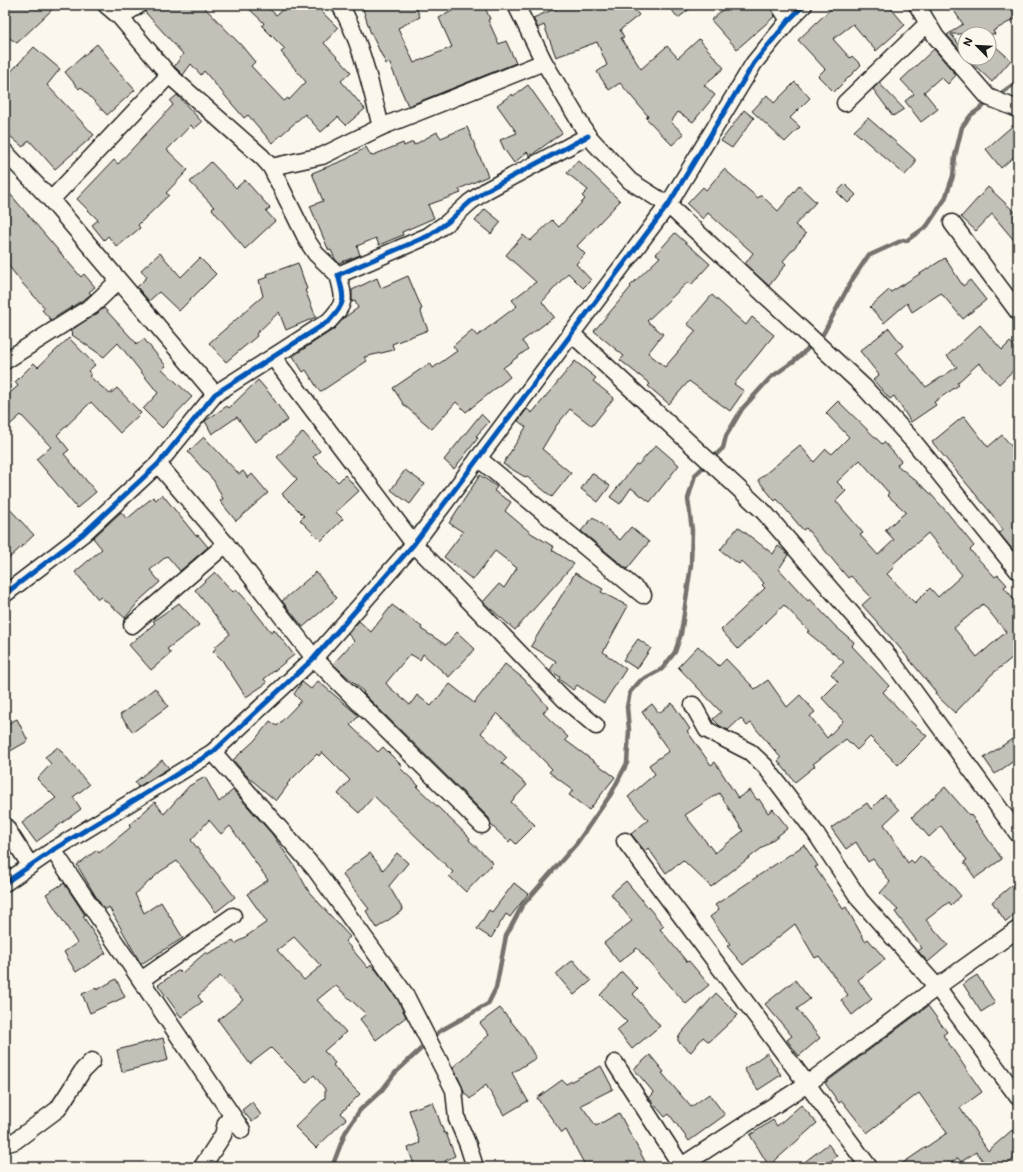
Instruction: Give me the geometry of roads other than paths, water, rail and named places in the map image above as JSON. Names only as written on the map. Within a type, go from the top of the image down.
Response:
[{"type":"street","points":[[5,594],[83,534],[158,464],[215,394],[329,321],[341,308],[343,293],[338,275],[312,248],[271,167],[170,75],[120,17],[106,5]]},
{"type":"street","points":[[120,17],[139,5]]},
{"type":"street","points":[[340,5],[352,26],[361,49],[381,127]]},
{"type":"street","points":[[516,5],[544,62],[588,136],[630,181],[668,206],[863,386],[914,442],[1018,571]]},
{"type":"street","points":[[779,5],[789,20]]},
{"type":"street","points":[[5,883],[53,850],[214,752],[314,658],[414,544],[571,333],[668,206],[754,63],[789,20],[804,5]]},
{"type":"street","points":[[917,5],[936,37],[988,97],[1018,109]]},
{"type":"street","points":[[845,103],[927,24]]},
{"type":"street","points":[[271,167],[322,156],[381,127],[544,62]]},
{"type":"street","points":[[51,200],[170,75]]},
{"type":"street","points":[[338,275],[428,236],[448,222],[470,202],[487,190],[588,136]]},
{"type":"street","points":[[5,152],[51,200],[215,394]]},
{"type":"street","points":[[952,223],[1018,312]]},
{"type":"street","points":[[5,361],[92,306],[118,281]]},
{"type":"street","points":[[571,333],[764,512],[889,656],[1018,834]]},
{"type":"street","points":[[273,357],[414,544],[564,699],[596,726]]},
{"type":"street","points":[[478,458],[643,595]]},
{"type":"street","points":[[158,464],[226,544],[314,658],[482,825]]},
{"type":"street","points":[[132,625],[226,544]]},
{"type":"street","points":[[693,705],[707,730],[750,752],[765,766],[815,832],[860,900],[937,987],[1018,1097]]},
{"type":"street","points":[[214,752],[315,869],[405,994],[454,1090],[457,1119],[475,1167]]},
{"type":"street","points":[[5,826],[30,865]]},
{"type":"street","points":[[624,841],[869,1167]]},
{"type":"street","points":[[53,850],[242,1130]]},
{"type":"street","points":[[141,980],[233,916]]},
{"type":"street","points":[[614,1063],[681,1167],[807,1084],[937,987],[1018,929]]},
{"type":"street","points":[[5,1144],[15,1141],[58,1109],[83,1070],[92,1061]]},
{"type":"street","points":[[202,1167],[223,1135],[226,1123],[232,1116]]},
{"type":"waterway","points":[[997,96],[1018,81]]},
{"type":"waterway","points":[[332,1167],[345,1133],[360,1110],[382,1090],[395,1073],[440,1031],[488,1004],[496,988],[506,936],[522,906],[577,843],[611,794],[627,763],[629,730],[627,707],[630,692],[640,681],[662,669],[675,652],[681,634],[691,565],[692,530],[688,499],[695,475],[723,448],[726,436],[742,409],[770,378],[794,361],[822,336],[852,280],[868,256],[903,240],[906,241],[927,226],[945,199],[953,176],[955,156],[962,127],[971,115],[989,102]]}]
